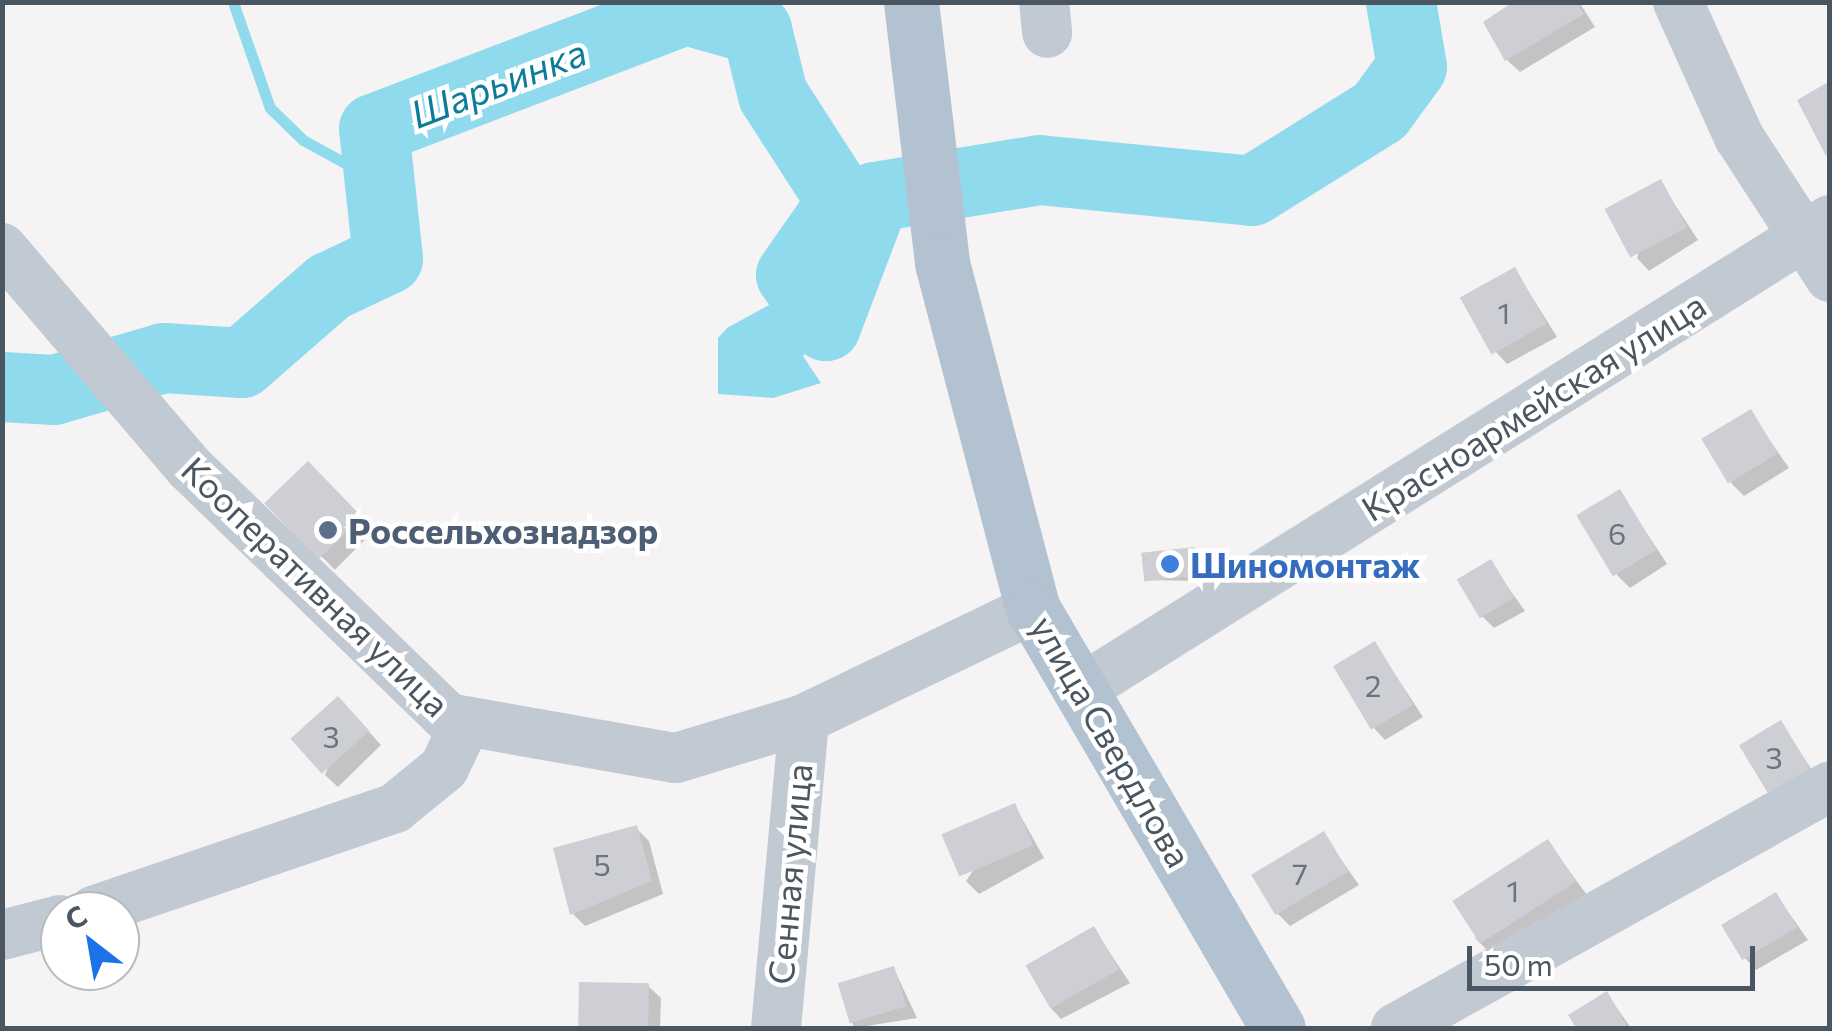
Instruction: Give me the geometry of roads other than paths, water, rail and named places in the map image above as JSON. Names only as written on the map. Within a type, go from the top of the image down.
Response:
[{"type":"main road","name":"улица Свердлова","points":[[912,2],[920,98],[942,262],[1033,608],[1278,1028]]},
{"type":"street","points":[[1678,2],[1739,138],[1821,244]]},
{"type":"street","name":"Красноармейская улица","points":[[1083,688],[1821,244]]},
{"type":"street","name":"Кооперативная улица","points":[[2,248],[106,372],[448,718],[676,758],[804,720]]},
{"type":"street","points":[[804,720],[1033,608]]},
{"type":"street","name":"Сенная улица","points":[[776,1028],[804,720]]},
{"type":"street","points":[[140,895],[395,808],[444,768],[466,722]]},
{"type":"street","points":[[1396,1028],[1830,786]]},
{"type":"street","points":[[2,935],[40,925]]},
{"type":"water","points":[[809,283],[826,302],[826,336],[803,356],[821,383],[773,398],[718,394],[718,338],[727,328]]},
{"type":"waterway","points":[[233,2],[270,108],[303,140],[374,179]]},
{"type":"waterway","points":[[721,2],[757,30]]},
{"type":"waterway","name":"Шарьинка","points":[[2,387],[54,390],[164,358],[242,363],[329,287],[388,259],[374,129],[686,10],[757,30],[773,95],[842,202],[791,275],[826,326],[875,197],[1039,170],[1252,191],[1380,111],[1412,67],[1401,2]]},
{"type":"place","name":"Россельхознадзор","points":[[328,530]]},
{"type":"place","name":"Шиномонтаж","points":[[1170,564]]}]
